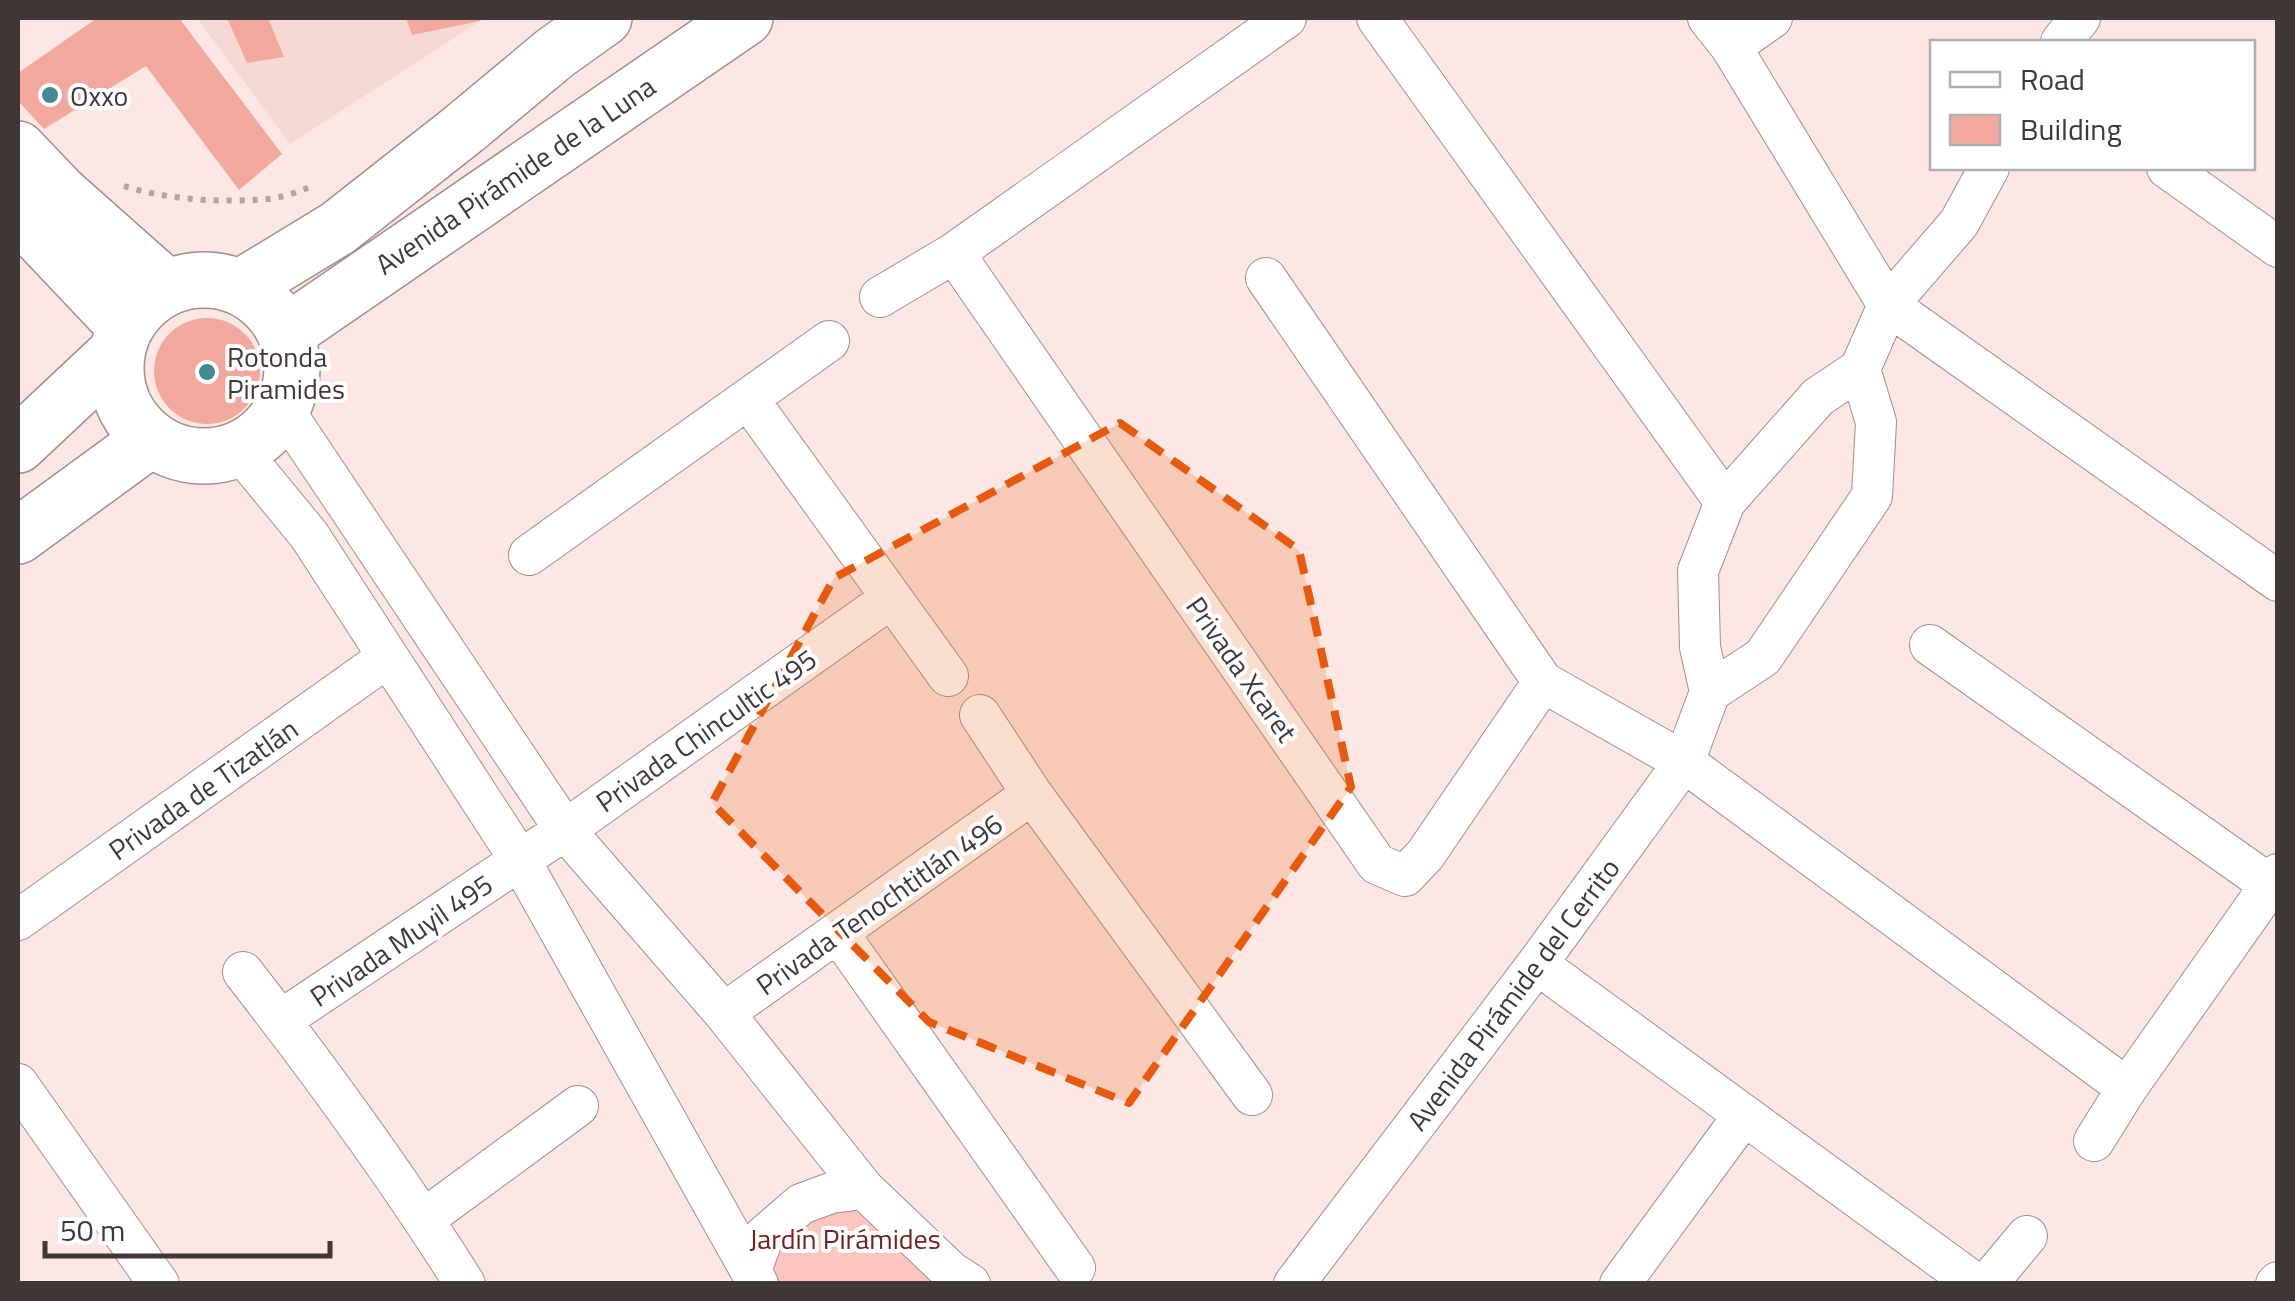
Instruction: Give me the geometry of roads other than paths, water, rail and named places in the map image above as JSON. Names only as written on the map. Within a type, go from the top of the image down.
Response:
[{"type":"street","name":"Avenida Pirámide de la Luna","points":[[240,287],[338,228],[604,18]]},
{"type":"street","name":"Avenida Pirámide de la Luna","points":[[286,333],[746,18]]},
{"type":"street","points":[[880,297],[954,253],[1286,18]]},
{"type":"street","points":[[1378,18],[1725,502]]},
{"type":"street","points":[[1772,18],[1719,32],[1888,305],[2278,582]]},
{"type":"street","points":[[2063,40],[2080,18]]},
{"type":"street","points":[[18,149],[60,193],[166,288]]},
{"type":"street","points":[[1860,369],[1876,422],[1872,496],[1763,657],[1710,692],[1700,646],[1698,571],[1725,502],[1818,398],[1860,369],[1888,305],[1960,223],[1989,170]]},
{"type":"street","points":[[2170,170],[2278,247]]},
{"type":"street","points":[[18,214],[121,340],[117,386],[128,415],[150,439],[193,456],[239,450],[264,433],[283,409],[293,372],[286,333],[267,306],[240,287],[216,280],[191,281],[166,288],[143,304],[121,340],[18,446]]},
{"type":"street","name":"Privada Xcaret","points":[[954,253],[1378,864],[1405,876],[1426,856],[1544,682]]},
{"type":"street","points":[[1266,278],[1544,682],[1684,762],[2126,1088]]},
{"type":"street","points":[[529,555],[829,341]]},
{"type":"street","points":[[749,400],[948,676]]},
{"type":"street","points":[[283,409],[566,830],[724,1013],[864,1189],[951,1272],[970,1284]]},
{"type":"street","points":[[18,536],[150,439]]},
{"type":"street","points":[[239,450],[309,535],[520,860],[755,1277]]},
{"type":"street","name":"Privada Chincultic 495","points":[[520,860],[890,599]]},
{"type":"street","points":[[1930,645],[2273,879],[2126,1088],[2094,1140]]},
{"type":"street","name":"Privada de Tizatlán","points":[[18,920],[388,657]]},
{"type":"street","name":"Avenida Pirámide del Cerrito","points":[[1295,1283],[1537,964],[1684,762],[1710,692]]},
{"type":"street","points":[[980,714],[1032,794],[1252,1095]]},
{"type":"street","name":"Privada Tenochtitlán 496","points":[[724,1013],[1032,794]]},
{"type":"street","name":"Privada Muyil 495","points":[[281,1020],[520,860]]},
{"type":"street","points":[[839,934],[1074,1268]]},
{"type":"street","points":[[1537,964],[1976,1284]]},
{"type":"street","points":[[243,972],[424,1219],[466,1284]]},
{"type":"street","points":[[18,1084],[158,1284]]},
{"type":"street","points":[[424,1219],[578,1106]]},
{"type":"street","points":[[1620,1284],[1744,1115]]},
{"type":"street","points":[[755,1277],[764,1237],[801,1204],[864,1189]]},
{"type":"street","points":[[1987,1284],[2027,1236]]},
{"type":"place","name":"Oxxo","points":[[50,95]]},
{"type":"place","name":"Rotonda Piramides","points":[[207,372]]},
{"type":"park label","name":"Jardín Pirámides","points":[[845,1238]]}]
